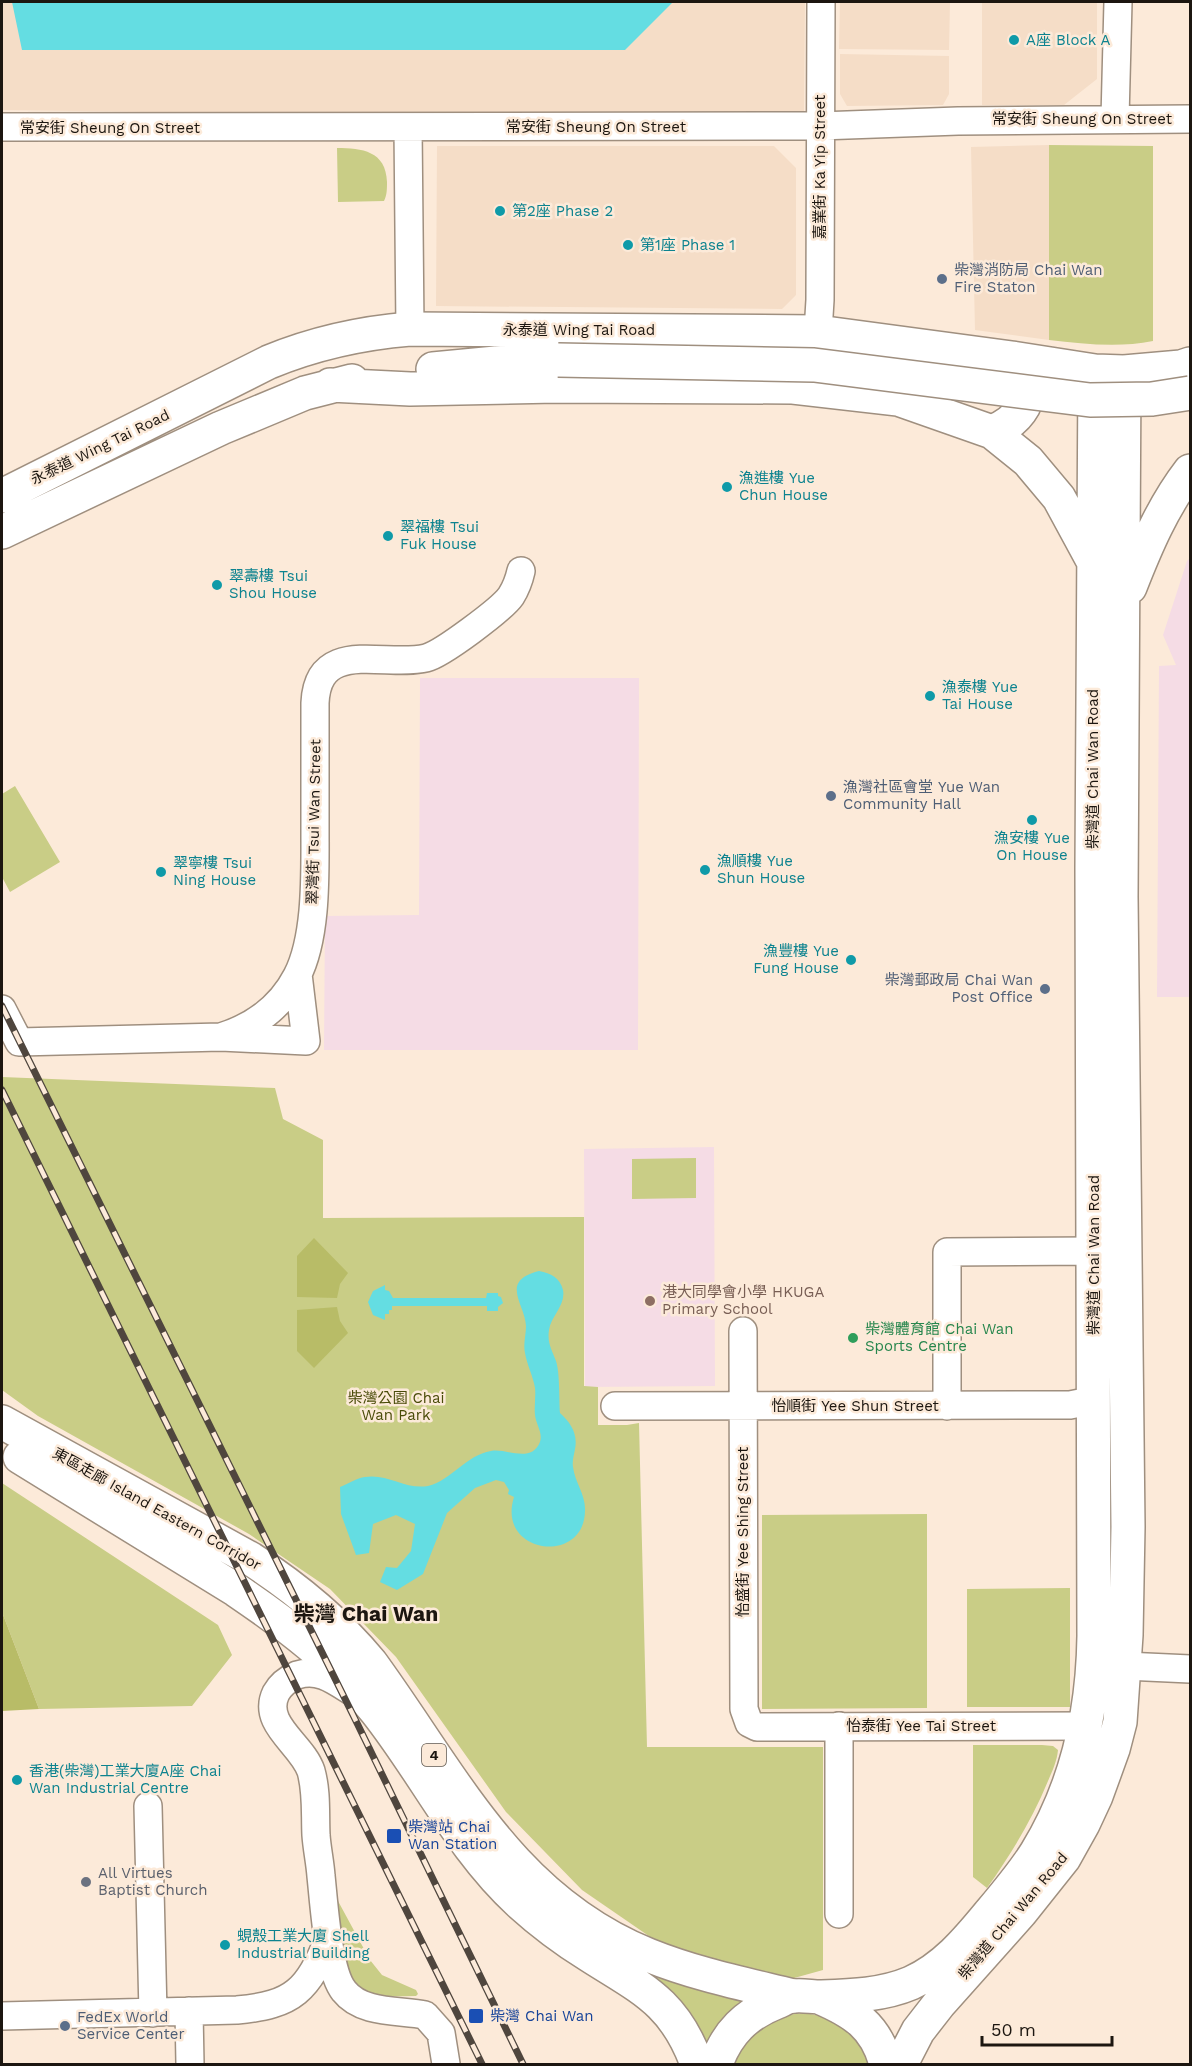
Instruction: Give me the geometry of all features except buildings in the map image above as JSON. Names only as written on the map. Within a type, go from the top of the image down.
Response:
[{"type":"main road","name":"永泰道 Wing Tai Road","points":[[2,496],[292,353],[337,339],[381,331],[410,329],[818,332],[1109,371],[1181,367],[1191,364]]},
{"type":"main road","points":[[992,432],[1008,426],[1021,412],[1027,398],[1028,379],[1023,368],[1012,358]]},
{"type":"main road","name":"永泰道 Wing Tai Road","points":[[2,532],[221,428],[305,393],[330,385],[380,375],[421,370],[558,360],[814,365],[1099,400],[1152,399],[1191,393]]},
{"type":"main road","name":"柴灣道 Chai Wan Road","points":[[716,2064],[728,2039],[740,2024],[759,2008],[806,1996],[873,1994],[909,1984],[938,1968],[964,1943],[1014,1884],[1048,1832],[1076,1765],[1085,1726],[1109,1666],[1128,1527],[1110,1400],[1094,1251],[1092,823],[1095,566],[1109,371]]},
{"type":"main road","name":"柴灣道 Chai Wan Road","points":[[1109,371],[1122,608],[1121,897],[1125,1262],[1110,1400]]},
{"type":"main road","points":[[330,385],[410,389],[556,386],[793,387],[898,399],[992,432],[1028,461],[1059,498],[1095,566]]},
{"type":"main road","name":"柴灣道 Chai Wan Road","points":[[1122,608],[1147,543],[1176,489],[1191,471]]},
{"type":"main road","name":"東區走廊 Island Eastern Corridor","points":[[2,1422],[251,1559],[321,1610],[357,1646],[371,1664],[493,1838],[531,1879],[561,1904],[604,1933],[647,1955],[688,1969],[806,1996]]},
{"type":"main road","name":"東區走廊 Island Eastern Corridor","points":[[2,1446],[261,1607],[329,1662],[374,1709],[402,1746],[456,1828],[490,1872],[519,1902],[564,1938],[653,1996],[679,2025],[697,2064]]},
{"type":"main road","name":"柴灣道 Chai Wan Road","points":[[901,2064],[918,2031],[939,2004],[1021,1912],[1072,1846],[1096,1796],[1120,1722],[1109,1666]]},
{"type":"main road","points":[[806,1996],[839,2006],[862,2023],[880,2043],[886,2064]]},
{"type":"street","name":"嘉業街 Ka Yip Street","points":[[818,332],[821,2]]},
{"type":"street","points":[[1115,118],[1118,2]]},
{"type":"street","name":"常安街 Sheung On Street","points":[[2,127],[820,126],[1115,118],[1191,119]]},
{"type":"street","points":[[408,128],[410,329]]},
{"type":"street","name":"翠灣街 Tsui Wan Street","points":[[221,1037],[254,1023],[275,1006],[298,974],[308,938],[314,894],[316,691],[320,680],[336,664],[347,660],[415,659],[436,655],[503,604],[515,590],[521,571]]},
{"type":"street","name":"翠灣街 Tsui Wan Street","points":[[2,1009],[19,1042],[221,1037],[306,1041],[298,974]]},
{"type":"street","points":[[275,1006],[284,1001],[294,1003],[301,1009],[303,1019]]},
{"type":"street","points":[[947,1406],[946,1252],[1094,1251],[1125,1262]]},
{"type":"street","name":"怡盛街 Yee Shing Street","points":[[743,1331],[744,1709],[749,1723],[757,1727]]},
{"type":"street","name":"怡順街 Yee Shun Street","points":[[615,1406],[1070,1405],[1110,1400]]},
{"type":"street","points":[[1109,1666],[1191,1669]]},
{"type":"street","points":[[374,1709],[331,1678],[314,1673],[297,1675],[283,1683],[278,1689],[273,1705],[275,1720],[305,1757],[311,1772],[329,1938],[339,1986],[356,2002],[369,2007],[425,2015],[441,2033],[446,2064]]},
{"type":"street","points":[[839,1726],[839,1914]]},
{"type":"street","name":"怡泰街 Yee Tai Street","points":[[757,1727],[1085,1726]]},
{"type":"street","points":[[148,1806],[153,2013]]},
{"type":"street","points":[[2,2016],[189,2012],[270,2006],[298,1992],[318,1966],[329,1938]]},
{"type":"street","points":[[189,2012],[190,2064]]},
{"type":"shaded area","points":[[2,2],[805,2],[804,112],[633,119],[2,110]]},
{"type":"shaded area","points":[[840,2],[950,2],[949,50],[839,49]]},
{"type":"shaded area","name":"A座 Block A","points":[[982,2],[1097,2],[1097,79],[1064,105],[982,105]]},
{"type":"shaded area","points":[[840,54],[949,56],[949,94],[943,105],[847,106],[840,94]]},
{"type":"shaded area","points":[[1049,145],[1049,340],[975,330],[971,147]]},
{"type":"shaded area","points":[[437,146],[774,146],[796,168],[796,295],[782,309],[436,306]]},
{"type":"shaded area","points":[[1190,558],[1190,997],[1157,997],[1159,666],[1176,665],[1163,635],[1187,561]]},
{"type":"shaded area","points":[[420,678],[639,678],[638,1050],[324,1050],[325,916],[419,915]]},
{"type":"shaded area","name":"港大同學會小學 HKUGA Primary School","points":[[714,1147],[715,1386],[585,1387],[584,1149]]},
{"type":"green space","points":[[1049,145],[1153,146],[1153,341],[1114,345],[1049,340]]},
{"type":"green space","points":[[337,148],[364,151],[377,158],[386,172],[387,190],[384,201],[338,202]]},
{"type":"green space","points":[[15,786],[60,862],[10,892],[2,877],[2,794]]},
{"type":"green space","name":"柴灣公園 Chai Wan Park","points":[[2,1077],[275,1088],[283,1119],[323,1140],[323,1218],[584,1217],[584,1386],[598,1387],[598,1425],[639,1423],[647,1747],[823,1747],[823,1970],[787,1980],[675,1954],[582,1890],[506,1812],[396,1657],[330,1589],[249,1534],[38,1416],[2,1390]]},
{"type":"green space","points":[[696,1158],[696,1198],[632,1199],[632,1159]]},
{"type":"green space","points":[[314,1238],[348,1273],[340,1284],[337,1298],[297,1297],[297,1256]]},
{"type":"green space","points":[[337,1307],[340,1321],[348,1333],[314,1368],[297,1351],[297,1310]]},
{"type":"green space","points":[[2,1483],[218,1625],[232,1655],[192,1706],[39,1709],[2,1612]]},
{"type":"green space","points":[[927,1514],[927,1708],[762,1709],[762,1515]]},
{"type":"green space","points":[[1070,1588],[1070,1707],[967,1707],[967,1589]]},
{"type":"green space","points":[[2,1612],[39,1709],[2,1711]]},
{"type":"green space","points":[[973,1745],[1042,1745],[1053,1746],[1058,1750],[1053,1770],[1028,1823],[987,1888],[973,1877]]},
{"type":"green space","points":[[338,1901],[370,1960],[382,1975],[416,1990],[418,1994],[416,1996],[364,1997],[340,1966]]},
{"type":"green space","points":[[572,1927],[758,1998],[724,2016],[707,2049]]},
{"type":"green space","points":[[806,2013],[830,2018],[858,2039],[872,2064],[730,2064],[742,2043],[760,2027],[782,2017]]},
{"type":"water","points":[[12,2],[673,2],[625,50],[22,50]]},
{"type":"water","points":[[539,1271],[554,1277],[560,1282],[563,1290],[562,1301],[550,1325],[549,1339],[559,1379],[560,1413],[570,1425],[575,1438],[573,1467],[585,1505],[581,1529],[571,1540],[557,1546],[542,1546],[528,1541],[517,1531],[512,1516],[514,1497],[508,1494],[509,1490],[504,1482],[496,1480],[475,1488],[447,1513],[423,1574],[397,1590],[380,1582],[386,1567],[397,1568],[411,1551],[415,1524],[396,1515],[373,1524],[369,1553],[356,1555],[341,1514],[340,1487],[373,1476],[412,1486],[428,1486],[444,1479],[482,1453],[497,1451],[525,1454],[536,1449],[541,1435],[535,1415],[535,1388],[524,1350],[526,1326],[517,1287],[527,1275]]},
{"type":"water","points":[[385,1285],[385,1290],[389,1291],[393,1298],[486,1298],[487,1293],[498,1293],[503,1303],[498,1307],[498,1311],[487,1311],[487,1306],[392,1306],[389,1314],[385,1314],[385,1320],[373,1315],[368,1302],[373,1291]]},
{"type":"railway","points":[[2,1006],[523,2064]]},
{"type":"railway","points":[[2,1090],[482,2064]]},
{"type":"place","name":"A座 Block A","points":[[1014,40]]},
{"type":"place","name":"第2座 Phase 2","points":[[500,211]]},
{"type":"place","name":"第1座 Phase 1","points":[[628,245]]},
{"type":"place","name":"柴灣消防局 Chai Wan Fire Staton","points":[[942,279]]},
{"type":"place","name":"漁進樓 Yue Chun House","points":[[727,487]]},
{"type":"place","name":"翠福樓 Tsui Fuk House","points":[[388,536]]},
{"type":"place","name":"翠壽樓 Tsui Shou House","points":[[217,585]]},
{"type":"place","name":"漁泰樓 Yue Tai House","points":[[930,696]]},
{"type":"place","name":"漁灣社區會堂 Yue Wan Community Hall","points":[[831,796]]},
{"type":"place","name":"漁安樓 Yue On House","points":[[1032,820]]},
{"type":"place","name":"漁順樓 Yue Shun House","points":[[705,870]]},
{"type":"place","name":"翠寧樓 Tsui Ning House","points":[[161,872]]},
{"type":"place","name":"漁豐樓 Yue Fung House","points":[[851,960]]},
{"type":"place","name":"柴灣郵政局 Chai Wan Post Office","points":[[1045,989]]},
{"type":"place","name":"港大同學會小學 HKUGA Primary School","points":[[650,1301]]},
{"type":"place","name":"柴灣體育館 Chai Wan Sports Centre","points":[[853,1338]]},
{"type":"place","name":"香港(柴灣)工業大廈A座 Chai Wan Industrial Centre","points":[[17,1780]]},
{"type":"place","name":"柴灣站 Chai Wan Station","points":[[394,1836]]},
{"type":"place","name":"All Virtues Baptist Church","points":[[86,1882]]},
{"type":"place","name":"蜆殼工業大廈 Shell Industrial Building","points":[[225,1945]]},
{"type":"place","name":"柴灣 Chai Wan","points":[[476,2016]]},
{"type":"place","name":"FedEx World Service Center","points":[[65,2026]]},
{"type":"district","name":"柴灣 Chai Wan","points":[[366,1614]]}]
